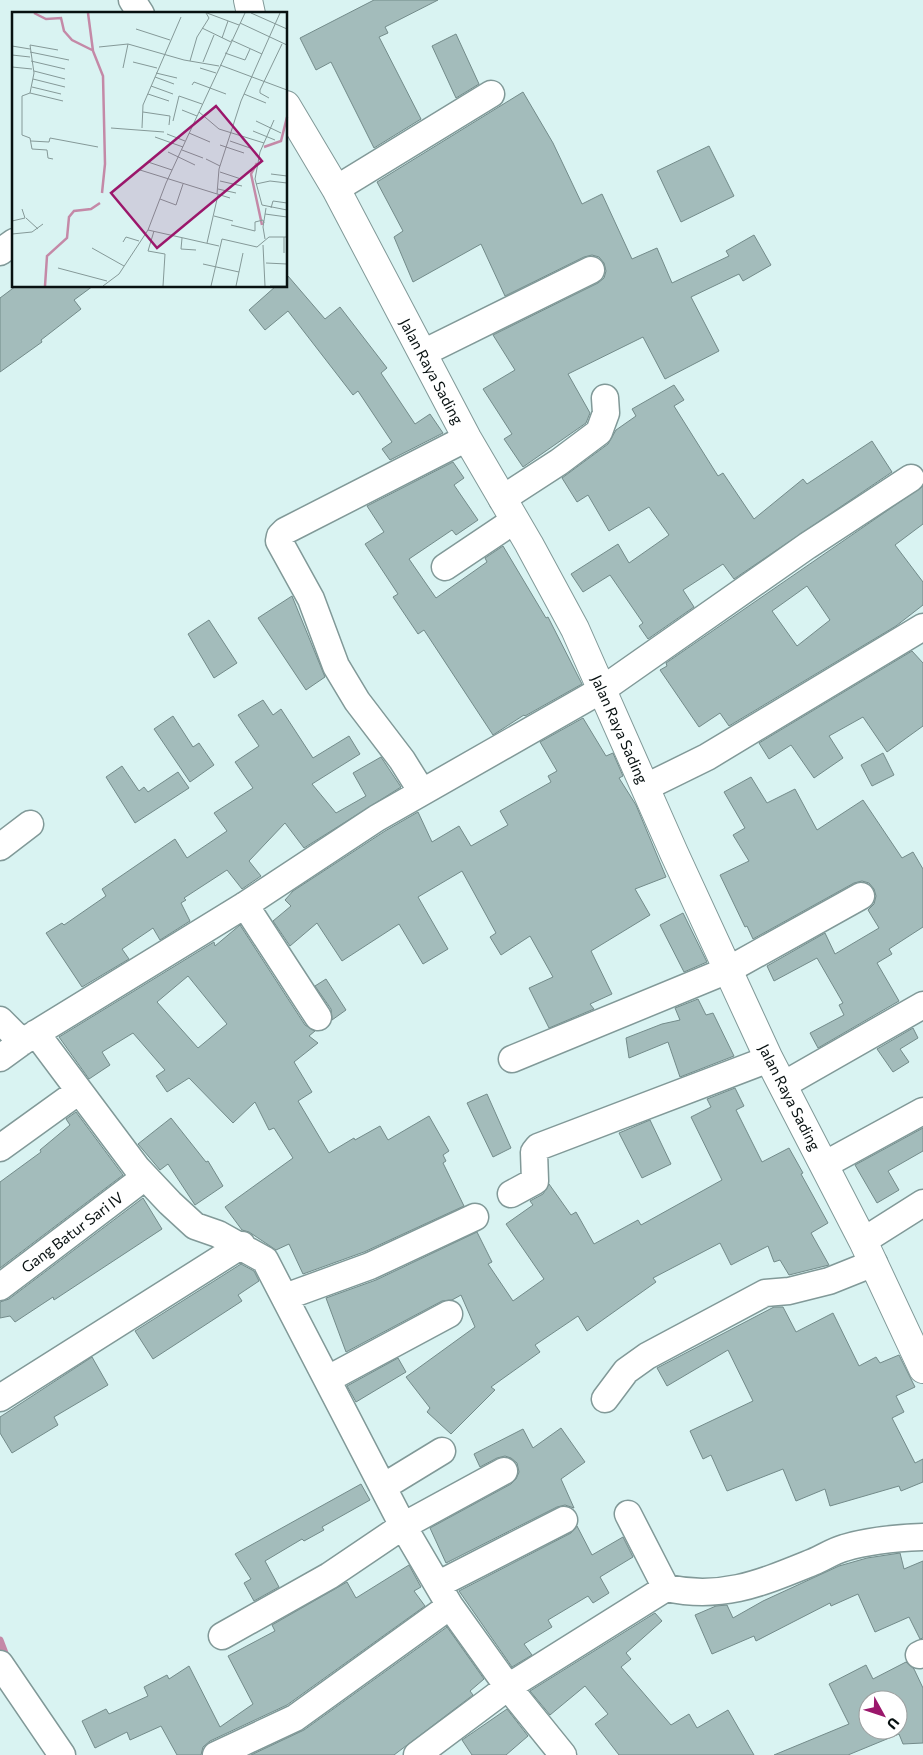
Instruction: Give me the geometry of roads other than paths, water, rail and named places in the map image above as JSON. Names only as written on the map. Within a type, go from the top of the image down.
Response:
[{"type":"street","points":[[132,0],[140,12]]},
{"type":"street","points":[[336,190],[491,94]]},
{"type":"street","name":"Jalan Raya Sading","points":[[288,108],[336,190],[467,438],[509,509],[575,629],[769,1058],[868,1252],[923,1369]]},
{"type":"street","points":[[0,252],[12,243]]},
{"type":"street","points":[[423,353],[591,270]]},
{"type":"street","points":[[444,567],[559,462],[599,432],[606,413],[604,398]]},
{"type":"street","points":[[422,792],[402,760],[357,701],[336,666],[311,599],[279,541],[280,536],[295,526],[467,438]]},
{"type":"street","points":[[0,1058],[29,1038],[245,905],[377,818],[603,689],[806,546],[911,478]]},
{"type":"street","points":[[646,787],[707,757],[923,628]]},
{"type":"street","points":[[0,847],[30,824]]},
{"type":"street","points":[[512,1059],[728,970],[861,896]]},
{"type":"street","points":[[245,905],[318,1017]]},
{"type":"street","points":[[783,1084],[923,1005]]},
{"type":"street","points":[[0,1020],[29,1038],[79,1091],[145,1177],[195,1226],[218,1234],[265,1260],[403,1526],[445,1595],[508,1686],[563,1755]]},
{"type":"street","points":[[511,1194],[535,1181],[534,1152],[538,1147],[769,1058]]},
{"type":"street","points":[[0,1148],[79,1091]]},
{"type":"street","points":[[824,1165],[923,1111]]},
{"type":"street","name":"Gang Batur Sari IV","points":[[0,1287],[145,1177]]},
{"type":"street","points":[[605,1399],[626,1371],[647,1356],[765,1293],[789,1291],[829,1281],[868,1252],[923,1203]]},
{"type":"street","points":[[285,1297],[363,1269],[475,1217]]},
{"type":"street","points":[[0,1398],[242,1246]]},
{"type":"street","points":[[328,1379],[449,1314]]},
{"type":"street","points":[[383,1487],[442,1451]]},
{"type":"street","points":[[222,1636],[328,1576],[403,1526],[504,1470]]},
{"type":"street","points":[[628,1514],[666,1588]]},
{"type":"street","points":[[216,1755],[295,1718],[445,1595],[564,1520]]},
{"type":"street","points":[[417,1755],[508,1686],[666,1588],[688,1593],[724,1592],[761,1582],[842,1548],[883,1539],[923,1537]]},
{"type":"street","points":[[0,1664],[62,1755]]},
{"type":"waterway","points":[[0,1640],[8,1661]]}]
